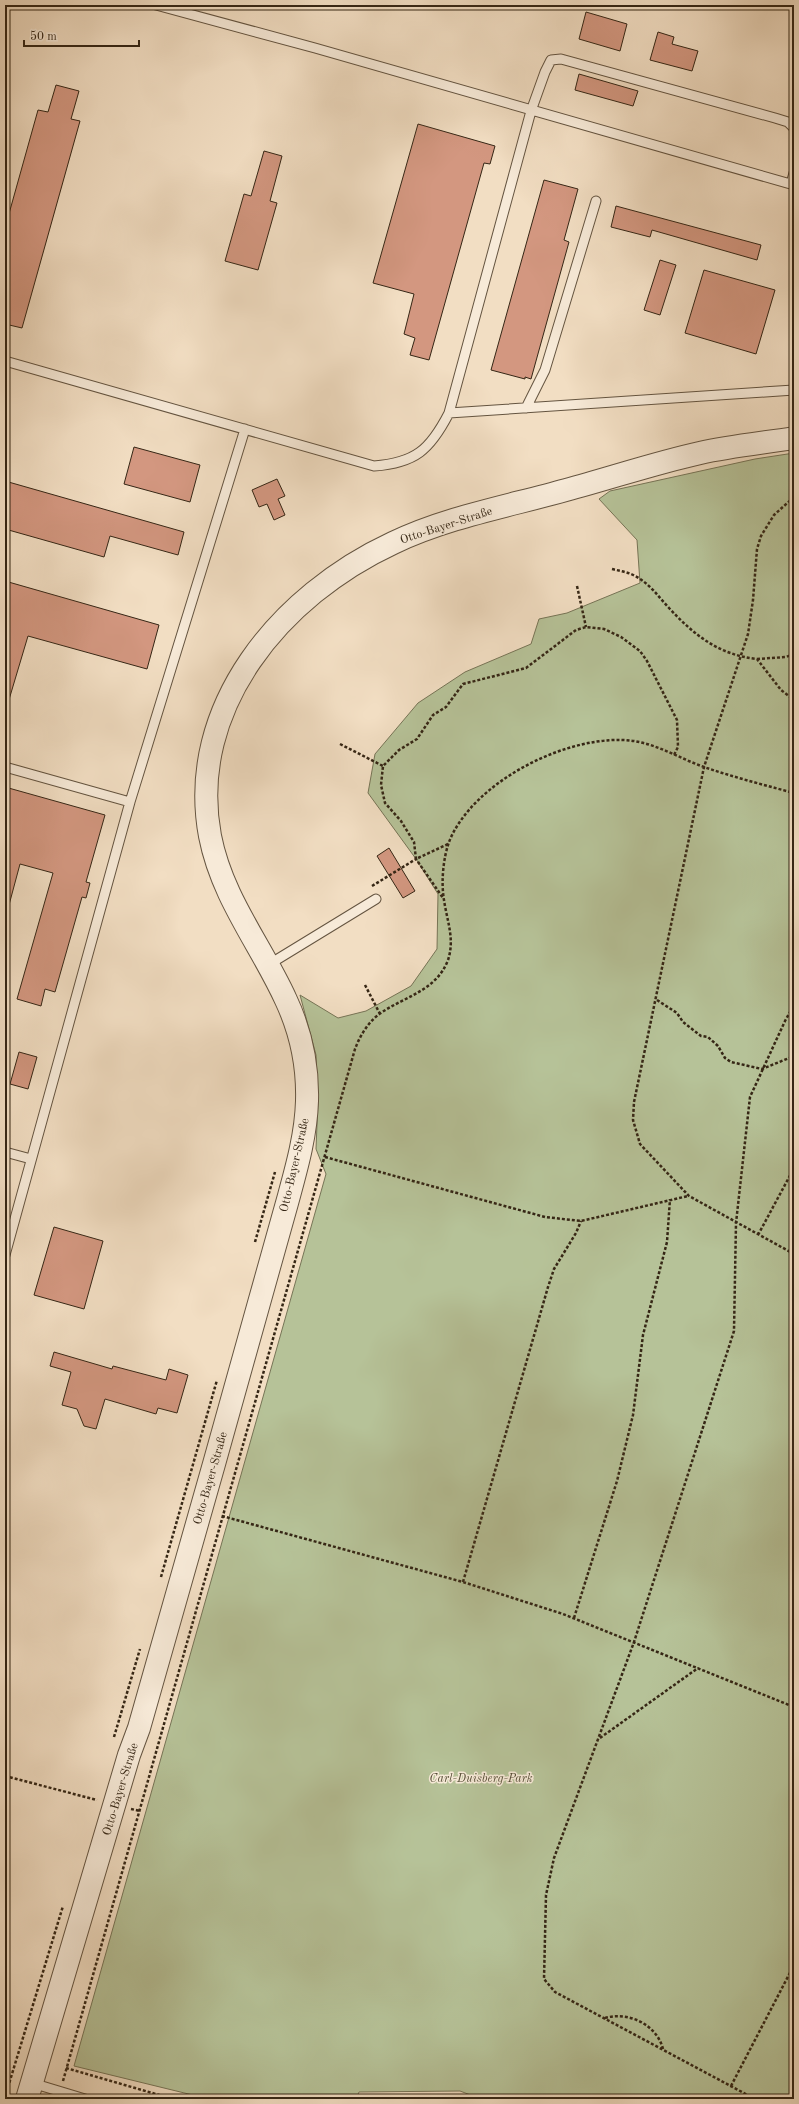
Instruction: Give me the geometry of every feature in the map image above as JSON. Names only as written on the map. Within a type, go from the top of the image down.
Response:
[{"type":"street","name":"Otto-Bayer-Straße","points":[[30,2091],[102,1801],[128,1755],[139,1728],[248,1344],[290,1192],[305,1130],[307,1086],[301,1044],[288,1003],[234,905],[218,868],[209,829],[207,789],[211,748],[216,728],[232,689],[255,653],[283,620],[303,601],[346,569],[368,555],[417,532],[702,452],[794,438]]},
{"type":"lane","points":[[156,5],[315,48],[531,111],[792,184],[794,173]]},
{"type":"lane","points":[[5,361],[374,466],[396,464],[425,449],[442,428],[449,414],[531,111],[544,72],[551,60],[561,59],[775,118],[788,122],[794,128]]},
{"type":"lane","points":[[526,408],[546,370],[596,201]]},
{"type":"lane","points":[[449,414],[794,390]]},
{"type":"lane","points":[[5,1255],[130,802],[244,429]]},
{"type":"lane","points":[[5,766],[130,802]]},
{"type":"lane","points":[[268,965],[376,900]]},
{"type":"lane","points":[[5,1152],[31,1160]]},
{"type":"lane","points":[[30,2091],[60,2092],[85,2099]]},
{"type":"path","points":[[794,497],[774,515],[762,536],[757,549],[751,620],[741,658],[704,767],[657,1000],[634,1102],[634,1128],[645,1150],[689,1196],[794,1254]]},
{"type":"path","points":[[612,569],[630,573],[643,580],[691,629],[721,651],[741,658],[757,659],[786,657],[794,654]]},
{"type":"path","points":[[577,586],[586,627]]},
{"type":"path","points":[[444,898],[416,859],[414,842],[401,821],[385,803],[381,785],[383,766],[400,750],[417,739],[433,715],[446,707],[462,684],[526,668],[576,630],[586,627],[604,629],[621,637],[640,651],[647,661],[677,720],[678,746],[674,755]]},
{"type":"path","points":[[757,659],[781,690],[794,700]]},
{"type":"path","points":[[60,2092],[222,1516],[325,1157],[354,1049],[364,1029],[380,1014],[430,985],[443,970],[448,960],[451,940],[444,898],[445,859],[449,843],[465,815],[477,800],[506,777],[552,754],[592,742],[617,740],[652,745],[704,767],[794,793]]},
{"type":"path","points":[[340,744],[383,766]]},
{"type":"path","points":[[370,888],[416,859],[449,843]]},
{"type":"path","points":[[364,985],[380,1014]]},
{"type":"path","points":[[657,1000],[677,1013],[683,1022],[701,1036],[708,1037],[718,1046],[725,1058],[731,1062],[762,1069],[794,1056]]},
{"type":"path","points":[[755,2099],[555,1992],[544,1979],[546,1895],[554,1858],[634,1642],[734,1331],[736,1223],[750,1097],[762,1069],[794,1005]]},
{"type":"path","points":[[325,1157],[545,1217],[580,1220],[689,1196]]},
{"type":"path","points":[[758,1235],[794,1168]]},
{"type":"path","points":[[253,1249],[276,1169]]},
{"type":"path","points":[[574,1618],[617,1481],[633,1415],[643,1335],[666,1242],[670,1199]]},
{"type":"path","points":[[463,1582],[548,1287],[554,1269],[576,1233],[580,1220]]},
{"type":"path","points":[[161,1578],[217,1378]]},
{"type":"path","points":[[222,1516],[463,1582],[574,1618],[794,1707]]},
{"type":"path","points":[[114,1740],[142,1645]]},
{"type":"path","points":[[599,1738],[698,1668]]},
{"type":"path","points":[[5,1776],[140,1811]]},
{"type":"path","points":[[5,2097],[64,1903]]},
{"type":"path","points":[[731,2086],[794,1965]]},
{"type":"path","points":[[605,2019],[624,2017],[643,2023],[658,2037],[663,2050]]},
{"type":"path","points":[[66,2068],[173,2099]]},
{"type":"green space","name":"Carl-Duisberg-Park","points":[[794,453],[794,2099],[481,2099],[460,2091],[359,2092],[356,2099],[209,2099],[74,2066],[326,1174],[316,1149],[318,1099],[316,1055],[300,995],[338,1018],[366,1011],[411,986],[437,949],[438,894],[416,859],[368,793],[375,754],[418,703],[465,672],[531,644],[539,619],[567,613],[640,583],[637,540],[599,499],[610,491],[755,459]]},
{"type":"building","points":[[586,12],[627,24],[620,51],[579,39]]},
{"type":"building","points":[[658,32],[674,37],[672,44],[698,51],[692,71],[650,60]]},
{"type":"building","points":[[579,74],[638,91],[633,106],[575,90]]},
{"type":"building","points":[[56,85],[79,91],[71,119],[80,121],[22,328],[5,324],[5,228],[38,110],[48,112]]},
{"type":"building","points":[[418,124],[495,146],[490,164],[484,163],[429,360],[410,355],[415,338],[404,334],[414,294],[373,283]]},
{"type":"building","points":[[264,151],[282,156],[270,201],[277,203],[258,270],[225,261],[244,194],[251,196]]},
{"type":"building","points":[[544,180],[578,189],[564,240],[569,242],[531,379],[525,377],[525,379],[491,370]]},
{"type":"building","points":[[616,206],[761,245],[757,260],[652,230],[650,237],[611,227]]},
{"type":"building","points":[[660,260],[676,265],[660,315],[644,310]]},
{"type":"building","points":[[704,270],[775,290],[756,354],[685,333]]},
{"type":"building","points":[[134,447],[200,465],[190,502],[124,484]]},
{"type":"building","points":[[277,479],[285,496],[278,499],[285,515],[274,520],[267,504],[259,507],[252,490]]},
{"type":"building","points":[[5,481],[184,532],[178,555],[110,536],[104,557],[5,529]]},
{"type":"building","points":[[5,581],[159,625],[147,669],[28,636],[8,703],[5,703]]},
{"type":"building","points":[[5,787],[105,815],[86,882],[90,883],[86,898],[82,897],[55,992],[45,989],[41,1006],[17,999],[53,873],[20,864],[9,905],[5,905]]},
{"type":"building","points":[[389,848],[415,891],[403,898],[377,856]]},
{"type":"building","points":[[19,1052],[37,1057],[28,1089],[10,1084]]},
{"type":"building","points":[[54,1227],[103,1241],[84,1309],[34,1295]]},
{"type":"building","points":[[54,1352],[112,1369],[113,1366],[166,1380],[169,1369],[188,1375],[177,1413],[158,1408],[156,1414],[105,1399],[96,1429],[84,1426],[77,1409],[62,1405],[71,1372],[50,1366]]}]
